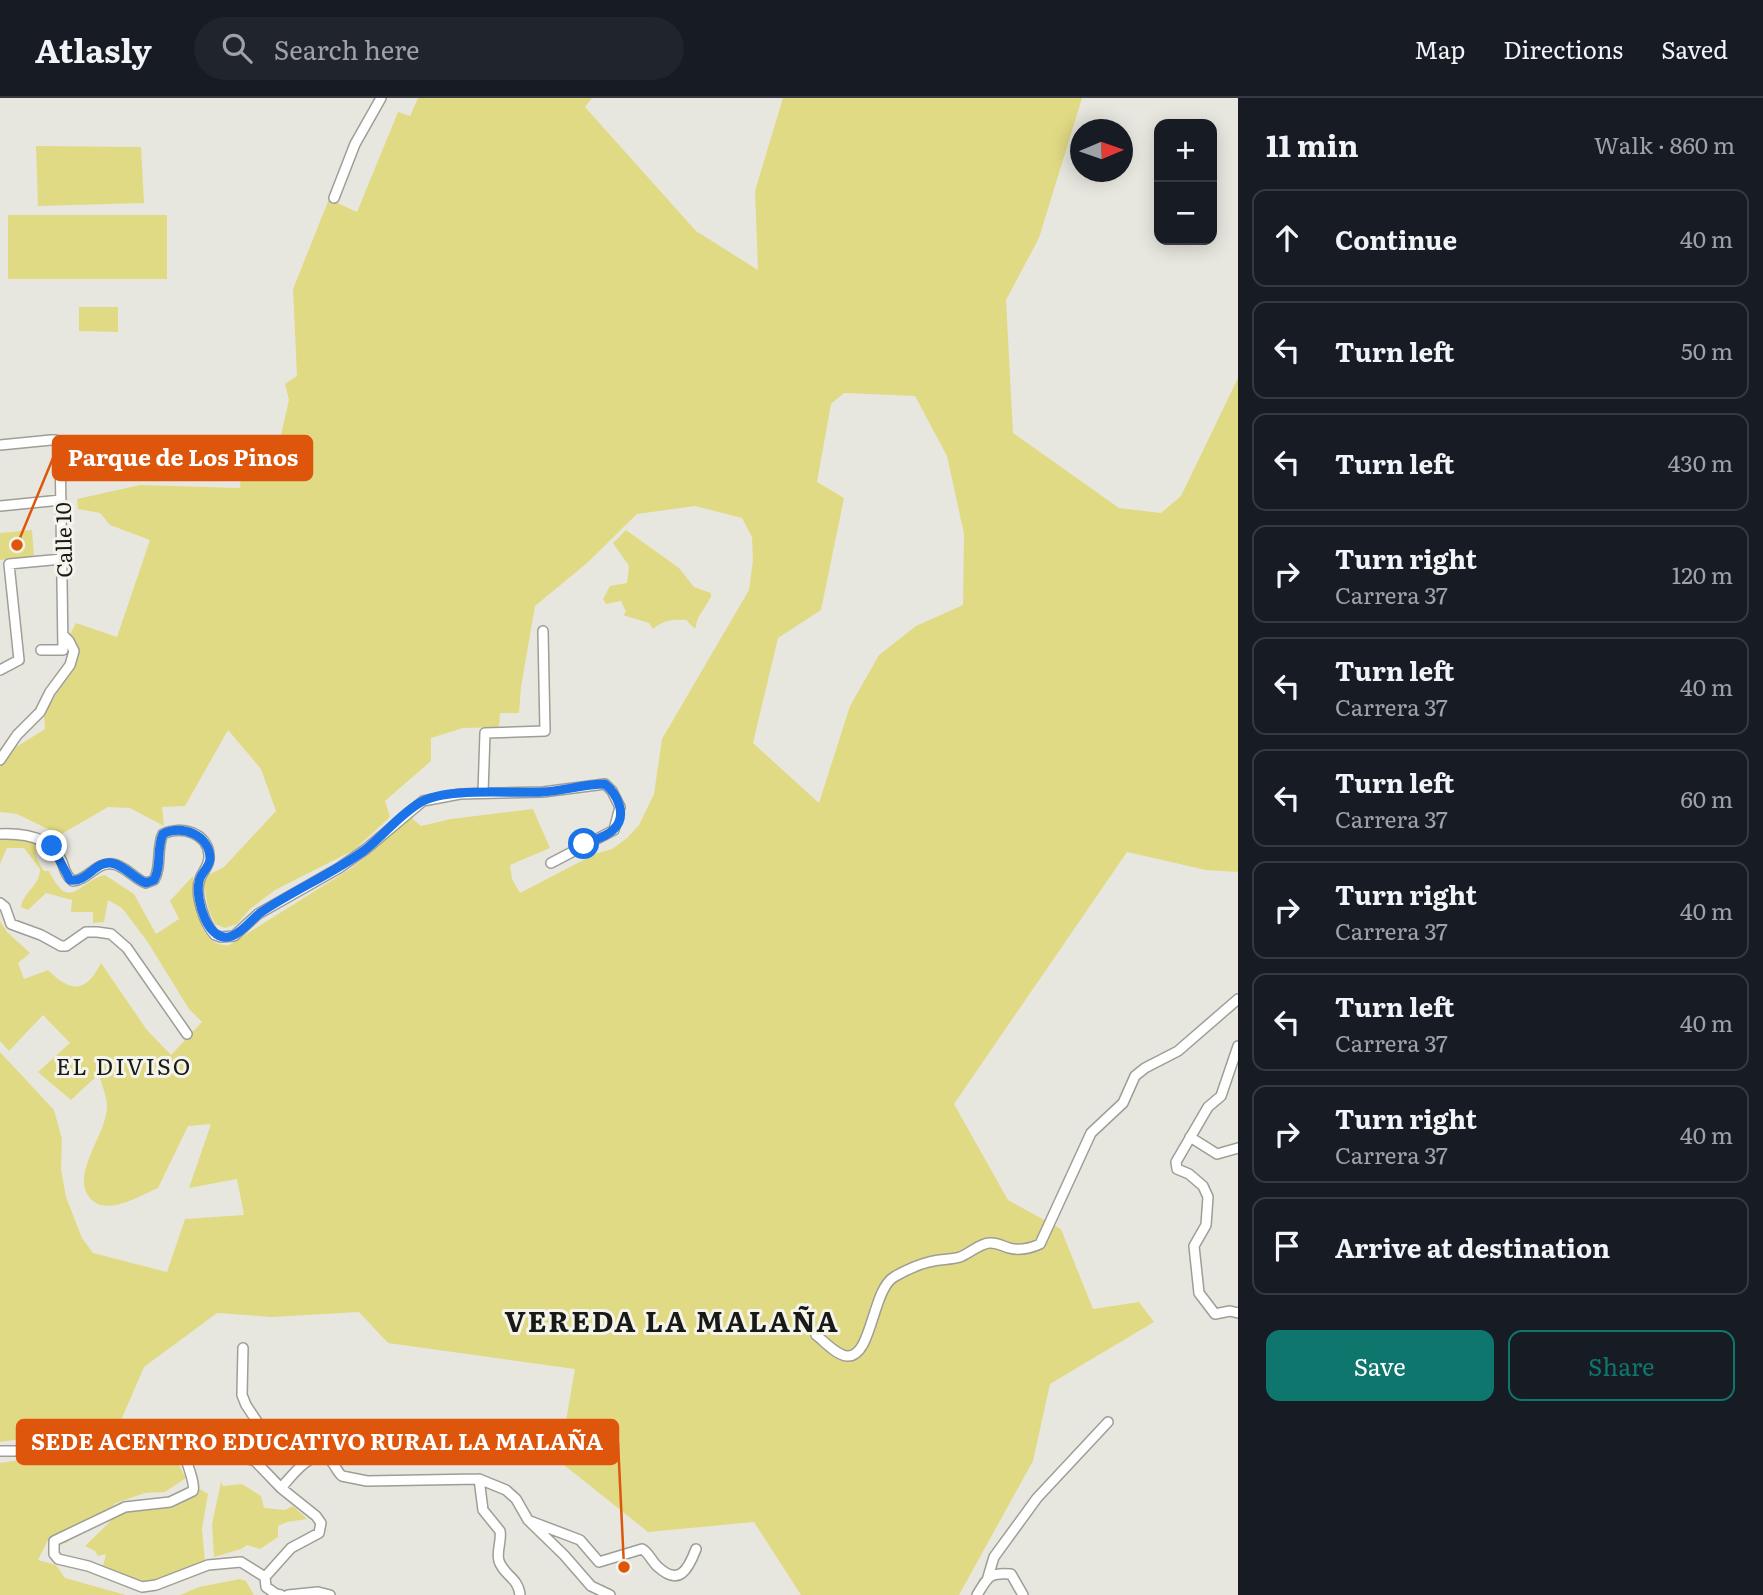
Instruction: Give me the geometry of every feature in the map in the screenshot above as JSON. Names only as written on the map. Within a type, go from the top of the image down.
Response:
[{"type":"street","points":[[334,198],[355,144],[381,98]]},
{"type":"street","name":"Calle 10","points":[[0,445],[51,440],[60,444],[63,650],[41,650]]},
{"type":"street","points":[[0,506],[61,500]]},
{"type":"street","points":[[0,670],[19,660],[9,564],[62,559]]},
{"type":"street","points":[[483,793],[485,733],[545,731],[543,631]]},
{"type":"street","name":"Calle 10","points":[[0,760],[17,735],[40,712],[50,692],[70,665],[74,652],[63,635]]},
{"type":"street","points":[[0,834],[46,841],[57,851],[68,877],[73,881],[83,879],[109,863],[119,866],[146,883],[154,880],[157,874],[163,834],[179,830],[191,832],[203,839],[208,850],[209,864],[198,888],[211,932],[221,937],[229,937],[258,914],[366,849],[423,801],[439,796],[543,792],[605,784],[612,790],[620,807],[614,830],[551,863]]},
{"type":"street","points":[[0,903],[5,907],[11,924],[41,934],[61,946],[66,946],[86,932],[105,932],[117,938],[127,948],[187,1034]]},
{"type":"street","points":[[816,1335],[846,1356],[857,1353],[864,1344],[875,1309],[891,1278],[930,1262],[963,1256],[983,1244],[992,1242],[1011,1249],[1030,1248],[1040,1244],[1091,1133],[1124,1103],[1135,1076],[1178,1051],[1238,999]]},
{"type":"street","points":[[1238,1046],[1221,1096],[1208,1107],[1176,1162],[1177,1169],[1189,1174],[1203,1186],[1208,1197],[1206,1225],[1194,1245],[1199,1293],[1215,1314],[1230,1311],[1238,1313]]},
{"type":"street","points":[[1191,1137],[1217,1154],[1238,1148]]},
{"type":"street","points":[[243,1348],[242,1395],[258,1423],[259,1431],[254,1461]]},
{"type":"street","points":[[978,1595],[994,1558],[1037,1498],[1108,1422]]},
{"type":"street","points":[[0,1451],[55,1446],[78,1436],[116,1434],[148,1444],[213,1449],[254,1461],[321,1523],[321,1529],[313,1537],[291,1548],[265,1577],[266,1587],[281,1595]]},
{"type":"street","points":[[182,1446],[187,1468],[195,1483],[193,1491],[170,1502],[125,1507],[101,1517],[54,1541],[54,1554],[58,1559],[88,1566],[142,1587],[156,1585],[208,1565],[240,1562],[265,1577]]},
{"type":"street","points":[[281,1488],[313,1457],[325,1456],[342,1476],[367,1480],[479,1479],[506,1490],[516,1499],[528,1520],[591,1586],[610,1595]]},
{"type":"street","points":[[479,1479],[483,1510],[500,1531],[499,1561],[506,1573],[519,1585],[520,1595]]},
{"type":"street","points":[[528,1520],[580,1540],[599,1562],[642,1549],[664,1572],[682,1574],[688,1570],[696,1549]]},
{"type":"street","points":[[988,1577],[996,1573],[1011,1574],[1023,1595]]},
{"type":"street","points":[[288,1595],[318,1592],[330,1595]]},
{"type":"shaded area","points":[[418,98],[592,98],[585,107],[696,231],[758,270],[755,191],[783,98],[1082,98],[1076,119],[1070,119],[1070,137],[1039,238],[1006,300],[1013,433],[1119,508],[1161,513],[1181,496],[1238,378],[1238,872],[1206,870],[1127,852],[954,1104],[1008,1200],[1061,1229],[1093,1309],[1139,1302],[1154,1322],[1050,1384],[1033,1461],[959,1595],[801,1595],[754,1522],[648,1532],[559,1461],[575,1369],[388,1343],[359,1312],[272,1317],[217,1313],[144,1367],[119,1425],[0,1442],[0,1052],[54,1110],[62,1139],[61,1169],[66,1197],[82,1238],[93,1253],[167,1272],[185,1219],[244,1215],[237,1179],[189,1188],[211,1124],[188,1126],[158,1188],[113,1205],[104,1206],[89,1197],[84,1177],[102,1129],[107,1106],[99,1074],[71,1100],[38,1072],[70,1043],[43,1015],[9,1051],[0,1041],[0,921],[7,932],[30,953],[18,963],[24,979],[48,970],[64,983],[78,986],[90,980],[101,963],[147,1030],[171,1055],[202,1022],[189,1009],[147,941],[122,908],[108,900],[104,922],[93,923],[93,912],[71,912],[72,900],[46,893],[28,910],[21,907],[37,880],[40,869],[24,848],[7,848],[0,864],[0,838],[41,842],[36,853],[39,863],[44,871],[49,871],[63,891],[75,891],[105,875],[134,894],[156,934],[179,919],[170,901],[193,876],[196,909],[204,931],[210,939],[229,945],[350,869],[366,857],[408,815],[421,826],[451,819],[533,809],[550,848],[510,865],[512,879],[520,893],[595,854],[612,849],[639,825],[654,794],[662,739],[749,590],[753,560],[752,537],[742,518],[695,506],[637,514],[587,563],[535,606],[519,713],[500,713],[499,727],[463,728],[431,738],[431,761],[385,801],[390,817],[354,850],[275,890],[250,909],[237,924],[225,928],[215,924],[208,908],[204,883],[210,874],[224,867],[276,811],[261,769],[228,730],[185,806],[162,807],[164,826],[130,808],[108,807],[60,835],[17,814],[0,812],[0,767],[13,749],[45,729],[44,715],[79,654],[75,642],[69,636],[76,623],[117,637],[150,540],[110,525],[100,513],[78,509],[77,499],[140,485],[240,488],[243,435],[280,439],[289,400],[285,384],[297,376],[293,289],[329,199],[357,212],[398,112],[410,116]],"holes":[[[844,393],[915,396],[947,456],[964,534],[963,605],[916,626],[879,655],[850,706],[819,803],[753,743],[778,638],[821,610],[844,498],[817,482],[831,404]]]},
{"type":"shaded area","points":[[36,146],[141,147],[144,203],[38,206]]},
{"type":"shaded area","points":[[8,215],[167,215],[167,279],[8,279]]},
{"type":"shaded area","points":[[79,307],[118,307],[118,332],[79,331]]},
{"type":"shaded area","points":[[32,530],[34,557],[0,560],[0,533]]},
{"type":"shaded area","points":[[626,530],[679,568],[694,587],[711,593],[695,629],[686,620],[676,620],[665,622],[653,629],[649,623],[623,615],[626,612],[621,601],[606,604],[603,599],[610,586],[627,583],[629,566],[613,543]]},
{"type":"shaded area","points":[[116,1440],[135,1446],[170,1449],[186,1478],[165,1492],[145,1493],[116,1503],[66,1543],[49,1538],[38,1560],[56,1565],[65,1578],[126,1595],[0,1595],[0,1463],[33,1458],[72,1444]]},
{"type":"shaded area","points":[[221,1482],[223,1486],[242,1484],[261,1496],[264,1508],[285,1510],[293,1506],[307,1519],[278,1526],[278,1537],[260,1549],[247,1545],[214,1557],[212,1524]]},
{"type":"shaded area","points":[[198,1488],[208,1494],[202,1529],[205,1562],[156,1580],[153,1592],[89,1570],[103,1566],[106,1554],[98,1556],[95,1551],[85,1546],[122,1510],[173,1500],[177,1493]]},
{"type":"shaded area","points":[[240,1579],[246,1581],[254,1595],[180,1595],[199,1587]]},
{"type":"place","name":"Parque de Los Pinos","points":[[17,545]]},
{"type":"place","name":"SEDE ACENTRO EDUCATIVO RURAL LA MALAÑA","points":[[624,1567]]},
{"type":"district","name":"EL DIVISO","points":[[124,1065]]},
{"type":"district","name":"VEREDA LA MALAÑA","points":[[672,1320]]},
{"type":"route","points":[[52,846],[70,880],[83,879],[109,863],[119,866],[146,883],[154,880],[157,874],[163,834],[179,830],[198,835],[206,844],[210,857],[199,882],[199,894],[208,925],[215,936],[229,937],[234,936],[258,914],[366,849],[420,803],[439,796],[543,792],[605,784],[612,790],[620,807],[617,825],[614,830],[584,844]]}]
